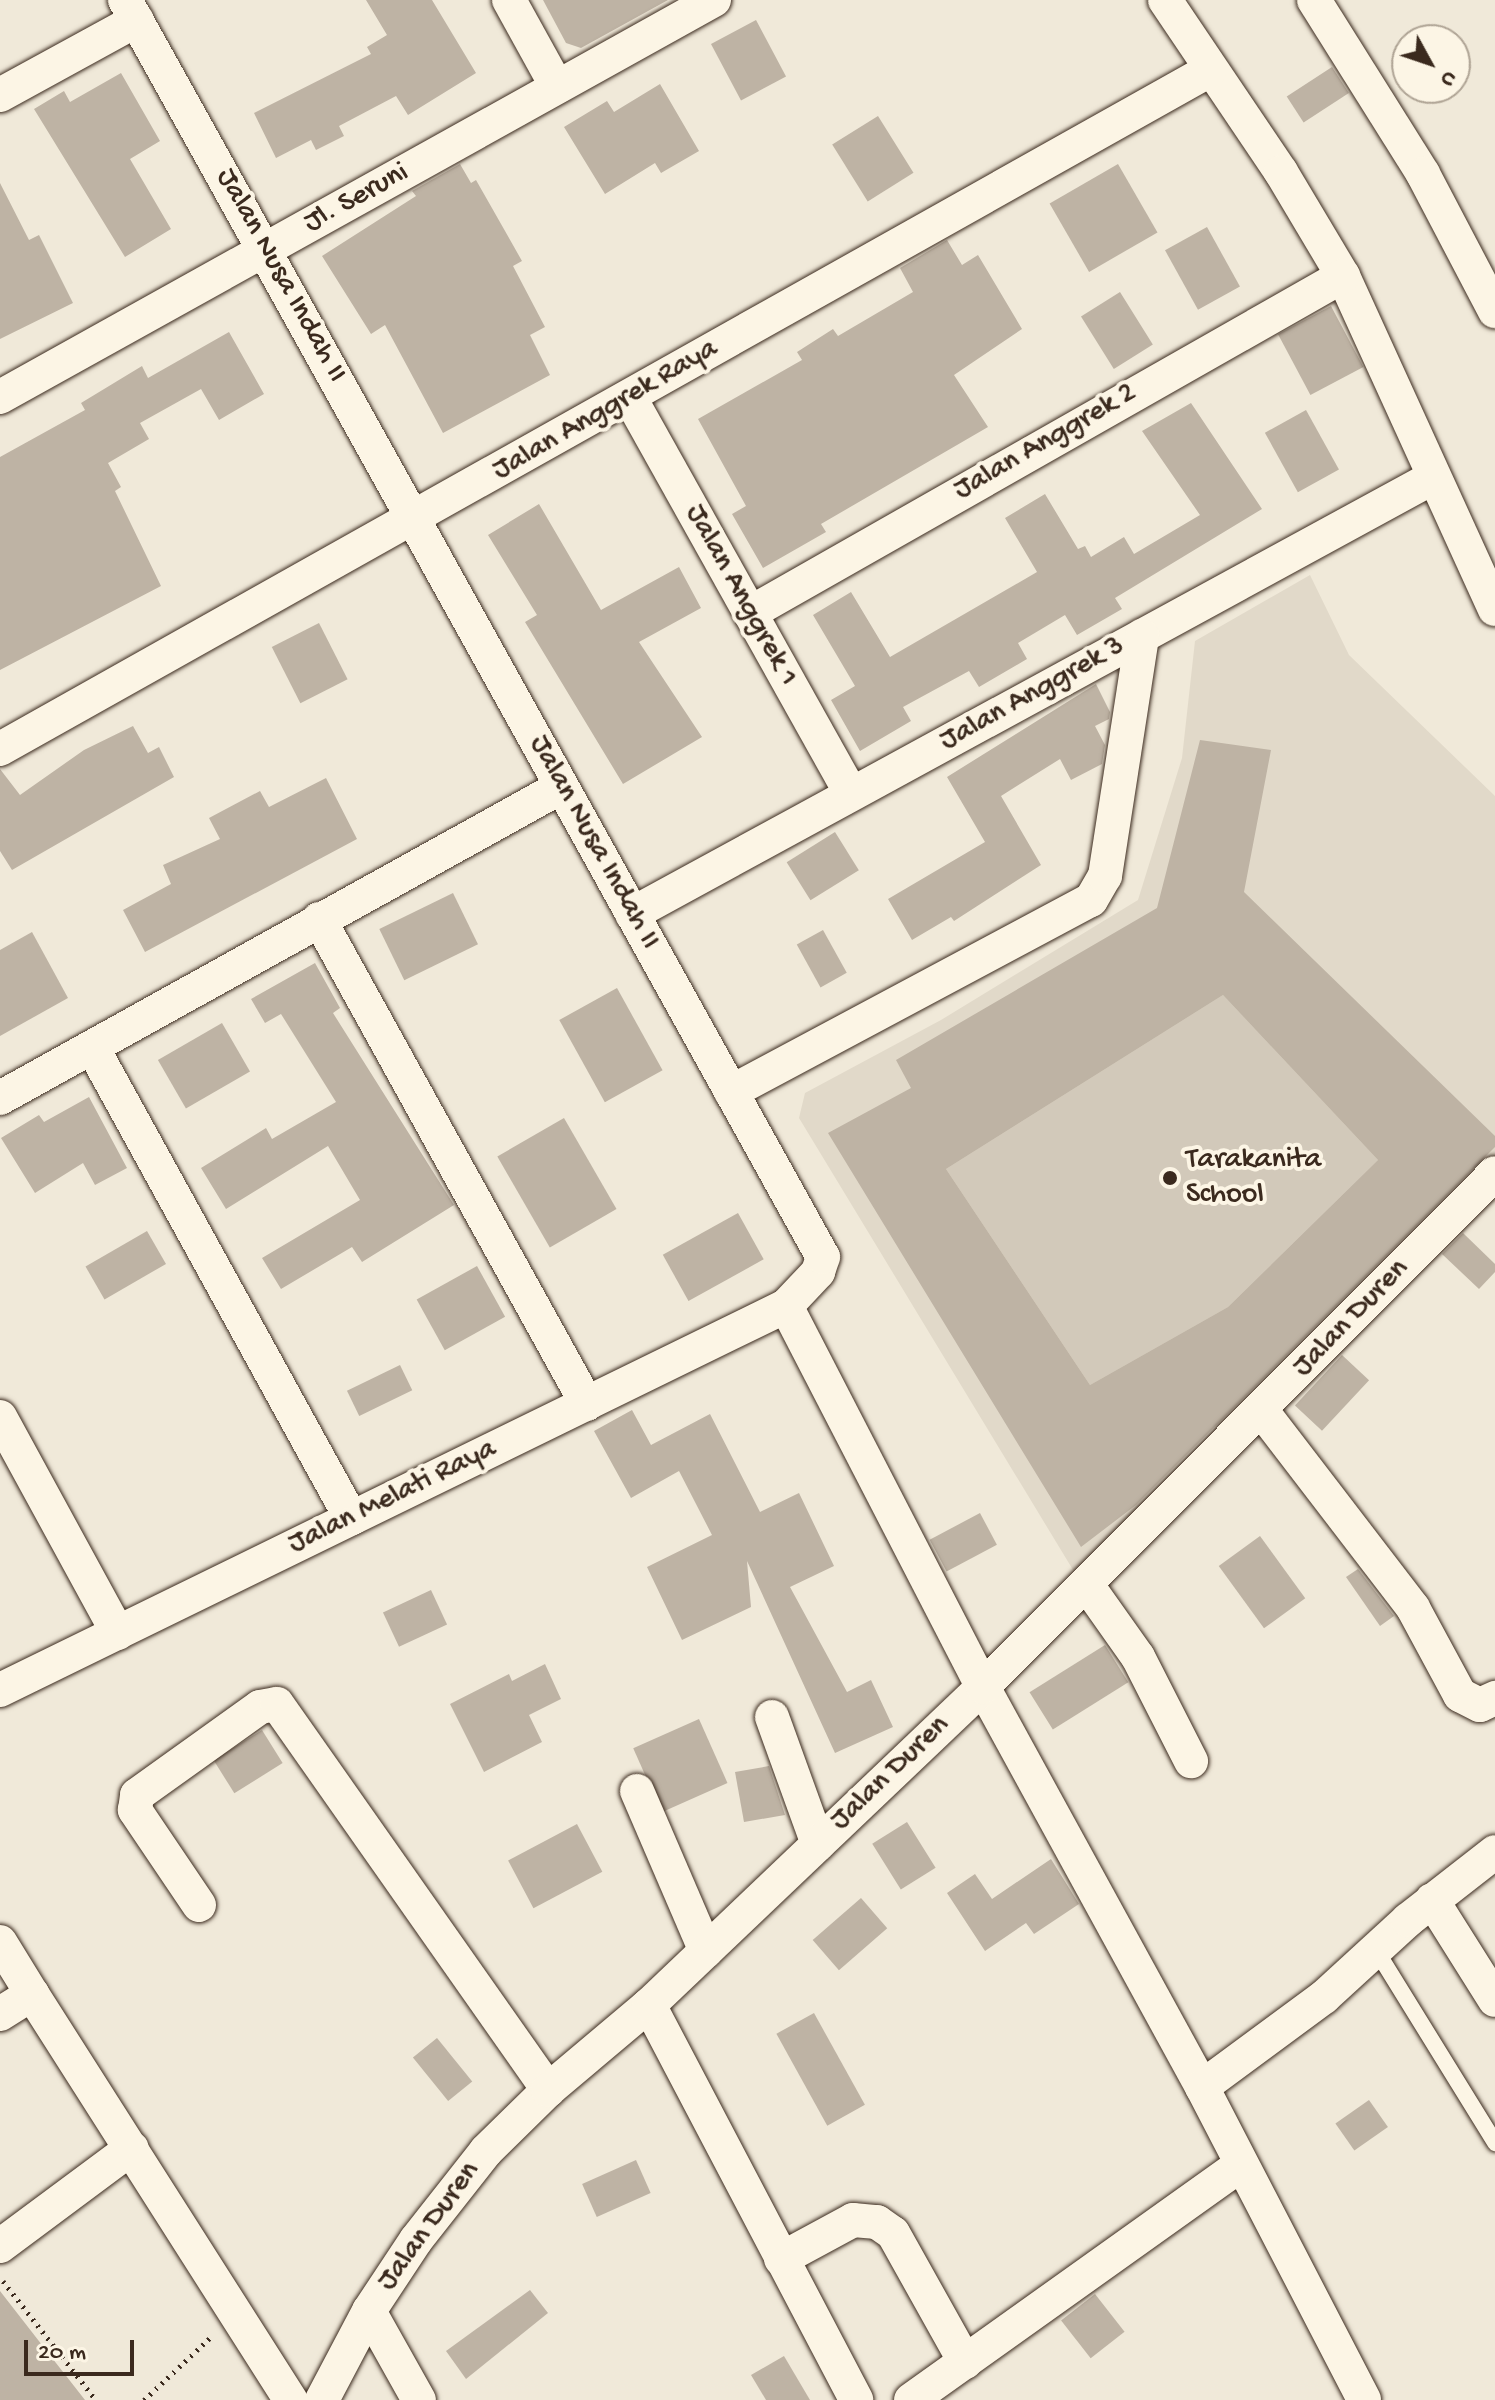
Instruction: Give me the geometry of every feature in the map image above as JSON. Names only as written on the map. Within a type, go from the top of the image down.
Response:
[{"type":"street","points":[[509,0],[557,87]]},
{"type":"street","name":"Jl. Seruni","points":[[0,397],[714,0]]},
{"type":"street","points":[[1165,0],[1281,172],[1343,276],[1395,380],[1434,477],[1495,609]]},
{"type":"street","points":[[1314,0],[1423,174],[1485,261],[1495,311]]},
{"type":"street","points":[[0,95],[131,10]]},
{"type":"street","name":"Jalan Nusa Indah II","points":[[131,10],[823,1257],[818,1272],[786,1306]]},
{"type":"street","name":"Jalan Anggrek Raya","points":[[0,749],[416,519],[1210,70]]},
{"type":"street","name":"Jalan Anggrek 2","points":[[750,613],[1343,276]]},
{"type":"street","name":"Jalan Anggrek 1","points":[[630,398],[851,794]]},
{"type":"street","name":"Jalan Anggrek 3","points":[[632,914],[1434,477]]},
{"type":"street","points":[[731,1092],[1091,900],[1105,876],[1142,636]]},
{"type":"street","points":[[0,1098],[561,787]]},
{"type":"street","points":[[319,919],[587,1404]]},
{"type":"street","points":[[92,1047],[351,1518]]},
{"type":"street","name":"Jalan Duren","points":[[322,2400],[369,2311],[416,2240],[486,2151],[548,2090],[649,2005],[983,1687],[1262,1411],[1495,1173]]},
{"type":"street","points":[[786,1306],[983,1687],[1202,2087],[1364,2400]]},
{"type":"street","name":"Jalan Melati Raya","points":[[0,1690],[786,1306]]},
{"type":"street","points":[[1262,1411],[1413,1608],[1460,1695],[1480,1705],[1495,1698]]},
{"type":"street","points":[[0,1417],[118,1633]]},
{"type":"street","points":[[1087,1585],[1138,1657],[1191,1761]]},
{"type":"street","points":[[199,1905],[135,1810],[137,1795],[260,1707],[277,1704],[548,2090]]},
{"type":"street","points":[[772,1717],[818,1844]]},
{"type":"street","points":[[637,1791],[706,1951]]},
{"type":"street","points":[[1202,2087],[1324,1997],[1432,1900],[1495,1852]]},
{"type":"street","points":[[1432,1900],[1495,2000]]},
{"type":"street","points":[[0,1942],[291,2400]]},
{"type":"street","points":[[0,2014],[32,1994]]},
{"type":"street","points":[[649,2005],[856,2400]]},
{"type":"street","points":[[0,2246],[132,2148]]},
{"type":"street","points":[[911,2400],[1241,2165]]},
{"type":"street","points":[[781,2259],[853,2220],[877,2222],[893,2233],[965,2362]]},
{"type":"street","points":[[369,2311],[419,2400]]},
{"type":"lane","points":[[1376,1950],[1495,2143]]},
{"type":"path","points":[[0,2276],[96,2400]]},
{"type":"path","points":[[144,2400],[236,2313]]},
{"type":"shaded area","points":[[1310,575],[1349,655],[1495,796],[1495,1172],[1084,1588],[799,1118],[805,1093],[941,1020],[1138,900],[1182,758],[1195,641]]},
{"type":"shaded area","points":[[1223,995],[1378,1160],[1228,1307],[1090,1385],[946,1169]]},
{"type":"building","points":[[366,0],[432,0],[476,73],[408,115],[396,96],[339,126],[344,136],[316,150],[311,140],[276,158],[254,113],[371,54],[367,47],[387,35]]},
{"type":"building","points":[[543,0],[668,0],[581,48],[566,43]]},
{"type":"building","points":[[756,20],[786,77],[741,100],[711,44]]},
{"type":"building","points":[[1332,67],[1349,93],[1304,122],[1287,96]]},
{"type":"building","points":[[121,73],[160,141],[130,159],[171,229],[125,257],[34,109],[64,91],[70,102]]},
{"type":"building","points":[[660,84],[699,151],[661,173],[655,163],[605,194],[564,127],[607,101],[614,112]]},
{"type":"building","points":[[878,116],[914,173],[868,201],[832,145]]},
{"type":"building","points":[[460,164],[471,183],[476,180],[522,261],[513,266],[545,327],[530,335],[550,375],[443,433],[385,325],[371,334],[322,256],[416,196],[412,191]]},
{"type":"building","points":[[1118,164],[1158,232],[1089,272],[1050,204]]},
{"type":"building","points":[[0,183],[29,240],[39,235],[73,303],[0,339]]},
{"type":"building","points":[[1207,227],[1240,286],[1198,310],[1165,250]]},
{"type":"building","points":[[947,240],[962,265],[978,255],[1022,329],[954,375],[988,427],[821,524],[826,532],[763,568],[732,514],[746,506],[698,419],[802,360],[797,352],[833,329],[838,336],[913,292],[900,268]]},
{"type":"building","points":[[1120,292],[1153,345],[1114,369],[1081,316]]},
{"type":"building","points":[[1331,306],[1363,367],[1310,395],[1278,334]]},
{"type":"building","points":[[229,332],[264,394],[219,420],[201,389],[140,423],[149,439],[108,463],[121,487],[115,491],[161,586],[0,670],[0,457],[85,410],[81,403],[142,366],[148,378]]},
{"type":"building","points":[[1191,403],[1262,509],[1115,598],[1122,609],[1077,635],[1065,615],[1018,643],[1027,659],[979,687],[969,671],[903,707],[911,721],[860,751],[831,700],[855,686],[813,615],[851,592],[890,657],[1037,572],[1005,518],[1045,494],[1078,549],[1085,546],[1091,557],[1124,537],[1134,554],[1200,515],[1142,431]]},
{"type":"building","points":[[1306,410],[1339,469],[1298,492],[1265,433]]},
{"type":"building","points":[[539,504],[601,610],[679,567],[701,608],[639,642],[702,737],[623,784],[525,622],[537,615],[488,535]]},
{"type":"building","points":[[319,623],[348,679],[300,703],[272,647]]},
{"type":"building","points":[[1096,684],[1110,712],[1109,719],[1095,726],[1105,745],[1102,764],[1071,780],[1060,759],[1001,796],[1041,865],[954,921],[951,917],[912,940],[888,899],[985,842],[947,777]]},
{"type":"building","points":[[133,726],[148,753],[159,747],[174,777],[12,870],[0,851],[0,769],[20,795],[84,750]]},
{"type":"building","points":[[1200,740],[1271,750],[1244,892],[1495,1136],[1495,1147],[1136,1505],[1081,1547],[828,1133],[911,1088],[896,1060],[1157,908]],"holes":[[[1223,995],[1378,1160],[1228,1307],[1090,1385],[946,1169]]]},
{"type":"building","points":[[326,778],[357,839],[145,952],[123,910],[171,884],[163,865],[220,839],[209,818],[260,791],[269,807]]},
{"type":"building","points":[[835,832],[859,870],[811,900],[787,862]]},
{"type":"building","points":[[453,893],[478,944],[404,980],[379,929]]},
{"type":"building","points":[[823,930],[847,973],[821,987],[797,945]]},
{"type":"building","points":[[32,932],[68,998],[0,1036],[0,950]]},
{"type":"building","points":[[315,963],[340,1008],[333,1013],[454,1205],[362,1262],[352,1247],[281,1289],[262,1258],[360,1200],[328,1146],[226,1209],[201,1168],[266,1128],[272,1139],[336,1102],[281,1014],[265,1023],[251,999]]},
{"type":"building","points":[[617,988],[663,1070],[605,1102],[559,1020]]},
{"type":"building","points":[[222,1023],[250,1071],[186,1108],[158,1060]]},
{"type":"building","points":[[89,1097],[127,1168],[95,1185],[83,1163],[35,1193],[1,1138],[39,1115],[44,1122]]},
{"type":"building","points":[[564,1118],[616,1209],[550,1247],[497,1156]]},
{"type":"building","points":[[738,1213],[764,1259],[688,1301],[663,1255]]},
{"type":"building","points":[[147,1231],[166,1264],[105,1299],[86,1266]]},
{"type":"building","points":[[1463,1233],[1495,1264],[1495,1272],[1479,1289],[1442,1254]]},
{"type":"building","points":[[477,1266],[505,1317],[445,1350],[417,1299]]},
{"type":"building","points":[[1342,1355],[1369,1380],[1322,1431],[1295,1405]]},
{"type":"building","points":[[400,1365],[412,1390],[359,1416],[347,1391]]},
{"type":"building","points":[[632,1410],[651,1445],[710,1414],[760,1512],[799,1493],[834,1566],[790,1587],[847,1692],[871,1680],[893,1727],[835,1753],[747,1561],[751,1607],[682,1640],[647,1567],[712,1535],[679,1471],[631,1498],[594,1431]]},
{"type":"building","points":[[980,1513],[997,1545],[947,1572],[930,1540]]},
{"type":"building","points":[[1260,1536],[1305,1598],[1264,1628],[1219,1566]]},
{"type":"building","points":[[1358,1569],[1394,1616],[1380,1626],[1346,1577]]},
{"type":"building","points":[[431,1590],[447,1624],[399,1647],[383,1612]]},
{"type":"building","points":[[1105,1645],[1128,1682],[1053,1729],[1030,1692]]},
{"type":"building","points":[[545,1664],[561,1699],[529,1715],[542,1742],[484,1772],[450,1704],[509,1674],[512,1681]]},
{"type":"building","points":[[699,1719],[727,1783],[662,1812],[633,1748]]},
{"type":"building","points":[[262,1730],[283,1763],[234,1793],[214,1760]]},
{"type":"building","points":[[769,1766],[785,1815],[744,1822],[735,1772]]},
{"type":"building","points":[[907,1822],[936,1868],[901,1890],[872,1844]]},
{"type":"building","points":[[577,1824],[602,1872],[533,1908],[508,1861]]},
{"type":"building","points":[[1051,1859],[1079,1904],[1034,1934],[1026,1923],[985,1951],[947,1893],[975,1874],[992,1899]]},
{"type":"building","points":[[861,1898],[887,1928],[839,1970],[813,1940]]},
{"type":"building","points":[[814,2013],[865,2105],[827,2126],[776,2034]]},
{"type":"building","points":[[437,2038],[472,2082],[448,2101],[413,2058]]},
{"type":"building","points":[[1369,2100],[1388,2127],[1354,2151],[1335,2124]]},
{"type":"building","points":[[636,2160],[651,2193],[597,2217],[582,2184]]},
{"type":"building","points":[[530,2290],[548,2313],[466,2379],[446,2351]]},
{"type":"building","points":[[0,2291],[56,2363],[85,2400],[0,2400]]},
{"type":"building","points":[[1095,2294],[1125,2332],[1091,2358],[1061,2320]]},
{"type":"building","points":[[784,2356],[810,2400],[766,2400],[751,2375]]},
{"type":"place","name":"Tarakanita School","points":[[1170,1178]]}]
